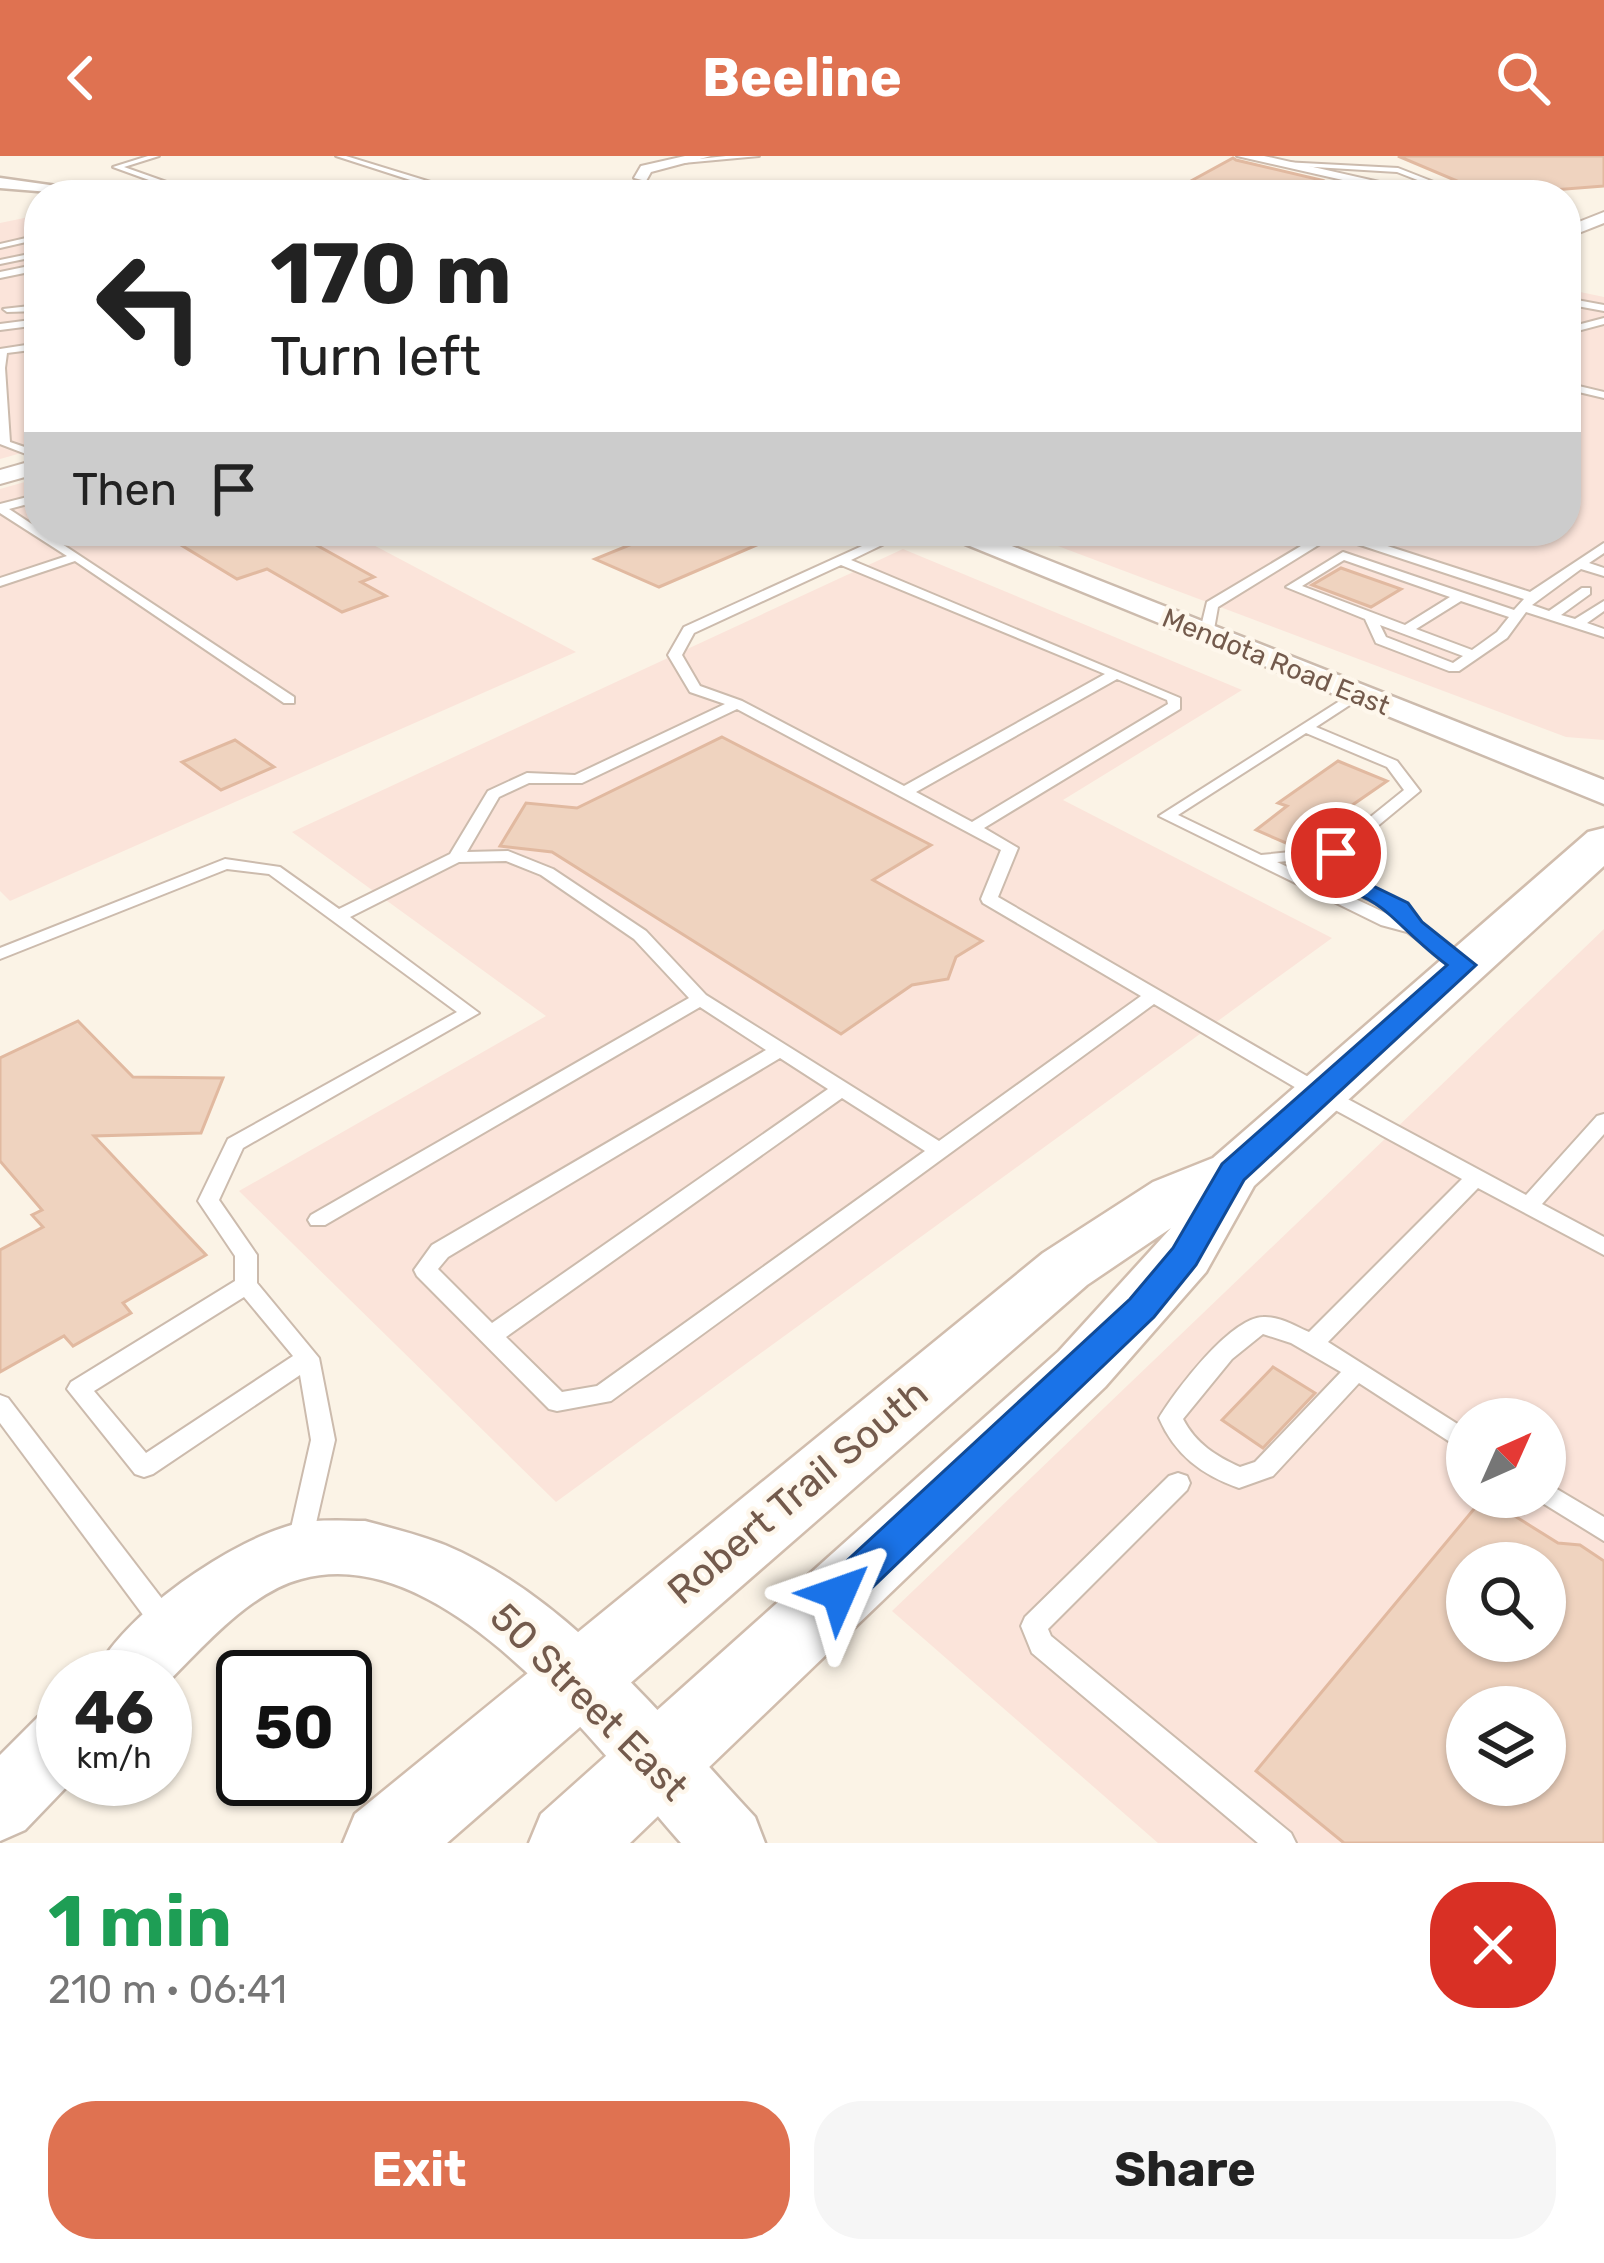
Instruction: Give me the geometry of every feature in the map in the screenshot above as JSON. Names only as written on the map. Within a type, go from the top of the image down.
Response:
[{"type":"main road","name":"Robert Trail South","points":[[384,1843],[574,1678],[1065,1269],[1174,1197],[1233,1172],[1604,842]]},
{"type":"main road","name":"Robert Trail South","points":[[570,1843],[1142,1308],[1185,1256],[1233,1172]]},
{"type":"street","points":[[641,178],[646,170],[704,156]]},
{"type":"street","points":[[1244,156],[1361,180]]},
{"type":"street","name":"Mendota Road East","points":[[985,546],[1604,793]]},
{"type":"street","name":"50 Street East","points":[[157,1650],[240,1581],[299,1551],[363,1549],[451,1576],[502,1609],[574,1678],[729,1843]]},
{"type":"street","points":[[0,1805],[36,1769]]},
{"type":"lane","points":[[154,180],[117,167],[155,156]]},
{"type":"lane","points":[[338,156],[419,180]]},
{"type":"lane","points":[[682,161],[756,156]]},
{"type":"lane","points":[[1282,164],[1398,170],[1424,180]]},
{"type":"lane","points":[[7,309],[24,308]]},
{"type":"lane","points":[[1,351],[3,444]]},
{"type":"lane","points":[[62,546],[290,700]]},
{"type":"lane","points":[[870,546],[689,630],[675,655],[695,689],[737,704],[1010,848],[989,899],[1322,1094],[1604,1247]]},
{"type":"lane","points":[[1205,635],[1213,605],[1310,546]]},
{"type":"lane","points":[[1369,546],[1604,633]]},
{"type":"lane","points":[[1371,619],[1381,640],[1454,668],[1502,634],[1524,606],[1600,553]]},
{"type":"lane","points":[[1472,655],[1292,587],[1342,556],[1460,596],[1524,606]]},
{"type":"lane","points":[[0,582],[77,557]]},
{"type":"lane","points":[[838,560],[1172,698],[1175,706],[975,827]]},
{"type":"lane","points":[[1550,616],[1598,581],[1579,564]]},
{"type":"lane","points":[[1404,631],[1460,596]]},
{"type":"lane","points":[[1577,624],[1604,604]]},
{"type":"lane","points":[[907,791],[1116,674]]},
{"type":"lane","points":[[1357,694],[1167,816],[1387,921],[1413,928]]},
{"type":"lane","points":[[456,857],[493,794],[527,778],[577,780],[737,704]]},
{"type":"lane","points":[[1256,859],[1301,860],[1336,853],[1412,791],[1392,764],[1305,728]]},
{"type":"lane","points":[[1336,853],[1353,886],[1399,908],[1413,928],[1463,965]]},
{"type":"lane","points":[[337,916],[456,857],[508,856],[547,872],[640,935],[700,999],[939,1151]]},
{"type":"lane","points":[[0,954],[225,864],[274,870],[470,1013],[235,1144],[208,1201],[246,1256],[246,1285],[308,1358],[323,1440],[299,1551]]},
{"type":"lane","points":[[780,1050],[440,1251],[425,1270],[557,1402],[603,1394],[1153,996]]},
{"type":"lane","points":[[318,1220],[700,999]]},
{"type":"lane","points":[[491,1336],[842,1089]]},
{"type":"lane","points":[[1528,1206],[1604,1121]]},
{"type":"lane","points":[[1583,1144],[1604,1154]]},
{"type":"lane","points":[[1311,1345],[1476,1178]]},
{"type":"lane","points":[[246,1285],[79,1389],[143,1467],[308,1358]]},
{"type":"lane","points":[[1355,1372],[1264,1469],[1239,1478],[1207,1464],[1178,1438],[1171,1418],[1206,1374],[1258,1326],[1274,1323],[1355,1372],[1446,1430]]},
{"type":"lane","points":[[0,1405],[146,1650]]},
{"type":"lane","points":[[1178,1483],[1034,1626],[1041,1644],[1282,1843]]},
{"type":"lane","points":[[1566,1506],[1604,1530]]},
{"type":"shaded area","points":[[24,218],[24,452],[0,459],[0,223]]},
{"type":"shaded area","points":[[1581,292],[1604,297],[1604,740],[1566,737],[1058,546],[1581,546]]},
{"type":"shaded area","points":[[24,482],[24,546],[375,546],[576,652],[10,901],[0,891],[0,489]]},
{"type":"shaded area","points":[[903,549],[1242,690],[1063,800],[1332,938],[556,1502],[239,1191],[546,1016],[292,832]]},
{"type":"shaded area","points":[[1604,929],[1604,1843],[1158,1843],[892,1611]]},
{"type":"building","points":[[1398,156],[1604,156],[1604,186],[1581,188],[1581,180],[1455,180]]},
{"type":"building","points":[[1233,158],[1321,180],[1193,180]]},
{"type":"building","points":[[183,546],[318,546],[374,577],[361,582],[386,596],[342,612],[267,569],[237,579]]},
{"type":"building","points":[[627,546],[754,546],[659,587],[595,559]]},
{"type":"building","points":[[1341,568],[1401,589],[1371,607],[1312,585]]},
{"type":"building","points":[[722,737],[931,845],[873,880],[982,941],[956,957],[948,979],[912,985],[841,1034],[552,852],[500,846],[526,803],[577,808]]},
{"type":"building","points":[[235,740],[274,767],[221,790],[182,762]]},
{"type":"building","points":[[1338,761],[1387,781],[1293,846],[1256,830],[1287,806],[1278,803]]},
{"type":"building","points":[[78,1021],[133,1077],[223,1078],[201,1133],[94,1136],[206,1255],[123,1303],[131,1313],[73,1346],[64,1336],[0,1372],[0,1250],[43,1227],[32,1215],[42,1210],[0,1161],[0,1058]]},
{"type":"building","points":[[1273,1367],[1315,1393],[1263,1448],[1222,1420]]},
{"type":"building","points":[[1467,1518],[1518,1518],[1556,1542],[1447,1542]]},
{"type":"building","points":[[1446,1543],[1446,1662],[1566,1662],[1566,1544],[1580,1545],[1604,1561],[1604,1843],[1344,1843],[1256,1771]]},
{"type":"route","points":[[839,1593],[1142,1308],[1185,1256],[1233,1172],[1463,965],[1413,928],[1399,908],[1353,886],[1336,853]]}]
